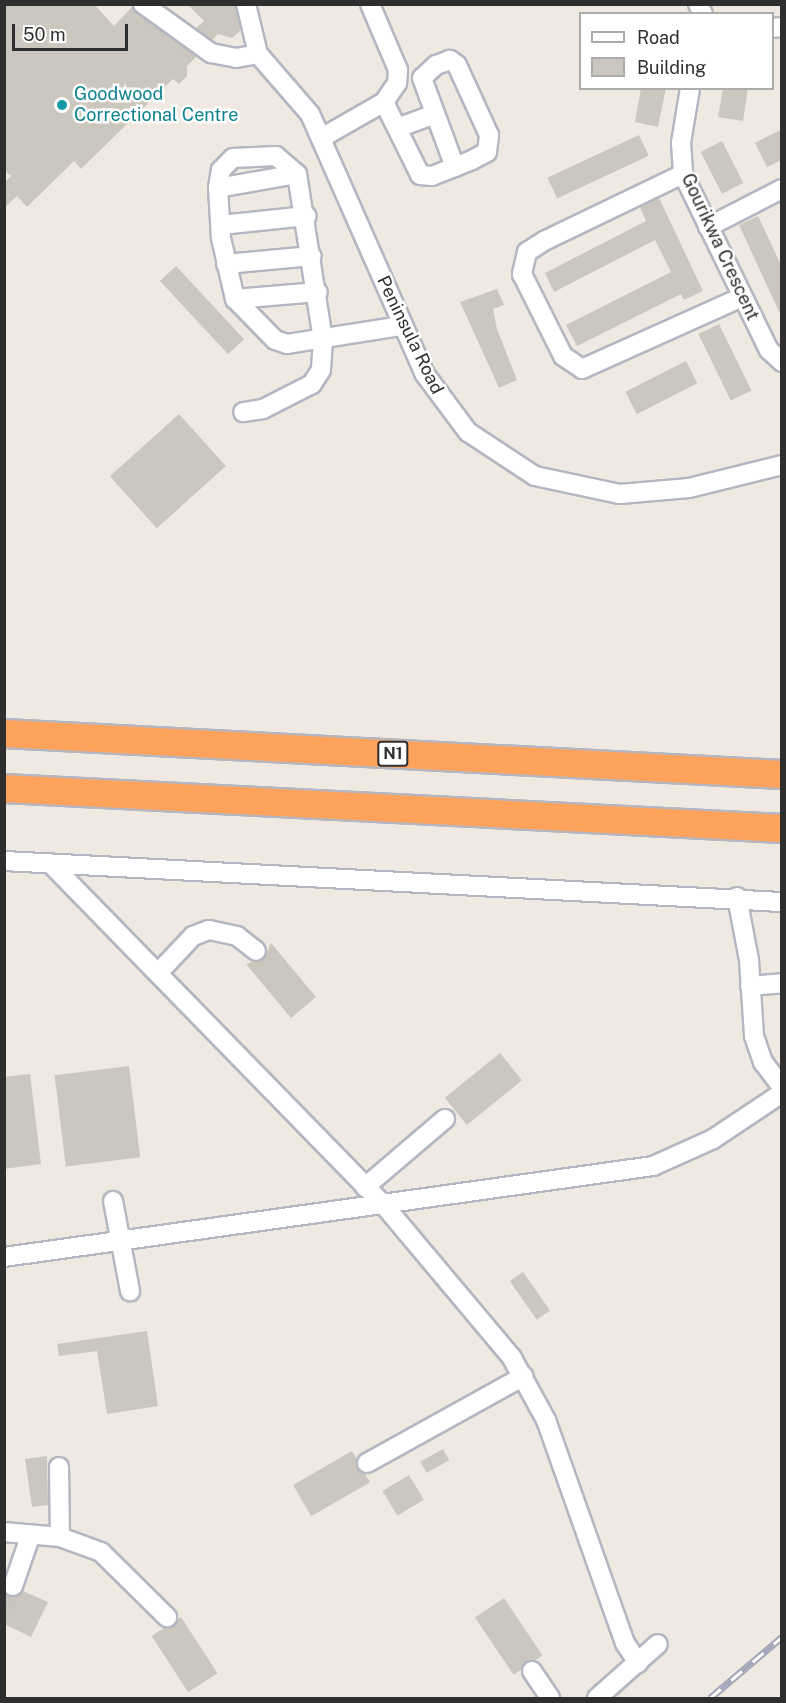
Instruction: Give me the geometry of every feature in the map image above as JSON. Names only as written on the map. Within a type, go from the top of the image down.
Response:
[{"type":"highway","name":"N1","points":[[4,733],[782,774]]},
{"type":"highway","points":[[4,788],[782,828]]},
{"type":"street","points":[[143,4],[211,52],[236,58],[258,54],[256,29],[246,4]]},
{"type":"street","points":[[323,137],[384,102],[397,83],[398,69],[370,4]]},
{"type":"street","name":"Peninsula Road","points":[[258,54],[310,114],[323,137],[401,326],[430,383],[456,419],[500,457],[534,476],[570,488],[642,495],[782,465]]},
{"type":"street","points":[[384,102],[420,176],[455,167],[487,152],[490,144],[466,75],[450,60],[422,78],[455,167]]},
{"type":"street","name":"Gourikwa Crescent","points":[[690,90],[681,143],[683,174],[769,350],[782,362]]},
{"type":"street","points":[[397,128],[435,114]]},
{"type":"street","points":[[243,412],[263,409],[312,384],[321,370],[323,340],[307,216],[297,174],[276,156],[233,158],[221,170],[218,188],[226,264],[235,299],[275,340],[287,344],[323,340],[401,326]]},
{"type":"street","points":[[218,188],[297,174]]},
{"type":"street","points":[[683,174],[544,240],[527,252],[522,274],[563,356],[582,369],[593,368],[742,297]]},
{"type":"street","points":[[708,227],[782,189]]},
{"type":"street","points":[[221,225],[307,216]]},
{"type":"street","points":[[226,264],[312,256]]},
{"type":"street","points":[[235,299],[318,292]]},
{"type":"street","points":[[4,861],[737,897],[782,902]]},
{"type":"street","points":[[50,863],[159,972],[382,1204],[524,1376],[546,1420],[625,1643],[638,1663]]},
{"type":"street","points":[[737,897],[750,986],[754,1036],[763,1062],[782,1087]]},
{"type":"street","points":[[159,972],[193,936],[209,930],[237,936],[256,951]]},
{"type":"street","points":[[750,986],[782,983]]},
{"type":"street","points":[[4,1257],[653,1166],[713,1139],[782,1093]]},
{"type":"street","points":[[365,1187],[445,1119]]},
{"type":"street","points":[[113,1201],[130,1291]]},
{"type":"street","points":[[367,1463],[524,1376]]},
{"type":"street","points":[[59,1467],[60,1537]]},
{"type":"street","points":[[4,1532],[30,1537],[60,1537],[120,1565],[167,1617]]},
{"type":"street","points":[[13,1587],[30,1537]]},
{"type":"street","points":[[597,1698],[658,1644]]},
{"type":"street","points":[[532,1671],[550,1698]]},
{"type":"building","name":"Goodwood Correctional Centre","points":[[4,4],[94,4],[114,26],[132,7],[197,56],[187,66],[187,76],[179,84],[173,79],[81,169],[74,161],[27,207],[17,196],[4,208],[4,183],[11,176],[4,170]]},
{"type":"building","name":"Goodwood Correctional Centre","points":[[187,4],[235,4],[241,30],[232,38],[218,34],[212,40],[196,28],[204,21]]},
{"type":"building","points":[[641,90],[666,90],[658,127],[635,122]]},
{"type":"building","points":[[723,90],[748,90],[743,121],[718,117]]},
{"type":"building","points":[[782,129],[782,160],[767,167],[755,143]]},
{"type":"building","points":[[639,135],[649,156],[557,199],[547,178]]},
{"type":"building","points":[[722,141],[743,183],[722,194],[701,152]]},
{"type":"building","points":[[659,198],[703,291],[684,300],[681,294],[577,346],[566,325],[671,272],[655,240],[554,292],[545,273],[646,221],[640,207]]},
{"type":"building","points":[[758,216],[782,267],[782,318],[739,225]]},
{"type":"building","points":[[176,266],[244,339],[228,354],[160,281]]},
{"type":"building","points":[[497,289],[504,305],[493,309],[497,329],[517,380],[499,388],[460,302]]},
{"type":"building","points":[[719,324],[751,391],[731,401],[698,334]]},
{"type":"building","points":[[686,361],[697,383],[637,414],[625,392]]},
{"type":"building","points":[[179,414],[226,466],[157,528],[110,476]]},
{"type":"building","points":[[271,943],[316,997],[291,1018],[246,964],[264,958]]},
{"type":"building","points":[[500,1053],[522,1080],[467,1125],[445,1098]]},
{"type":"building","points":[[129,1066],[140,1157],[66,1166],[55,1075]]},
{"type":"building","points":[[30,1074],[41,1164],[4,1169],[4,1077]]},
{"type":"building","points":[[523,1272],[550,1311],[537,1320],[510,1281]]},
{"type":"building","points":[[147,1331],[158,1406],[107,1414],[97,1351],[59,1356],[57,1344]]},
{"type":"building","points":[[443,1449],[449,1460],[427,1473],[420,1462]]},
{"type":"building","points":[[352,1451],[370,1482],[311,1516],[293,1485]]},
{"type":"building","points":[[47,1456],[48,1505],[32,1507],[25,1459]]},
{"type":"building","points":[[409,1475],[424,1500],[397,1516],[382,1491]]},
{"type":"building","points":[[23,1591],[48,1602],[31,1637],[4,1624],[4,1593],[15,1597]]},
{"type":"building","points":[[504,1598],[543,1655],[514,1675],[475,1618]]},
{"type":"building","points":[[181,1617],[217,1673],[188,1692],[152,1636]]},
{"type":"tunnel","points":[[4,1605],[13,1586]]},
{"type":"railway","points":[[710,1698],[782,1637]]},
{"type":"place","name":"Goodwood Correctional Centre","points":[[62,105]]}]
